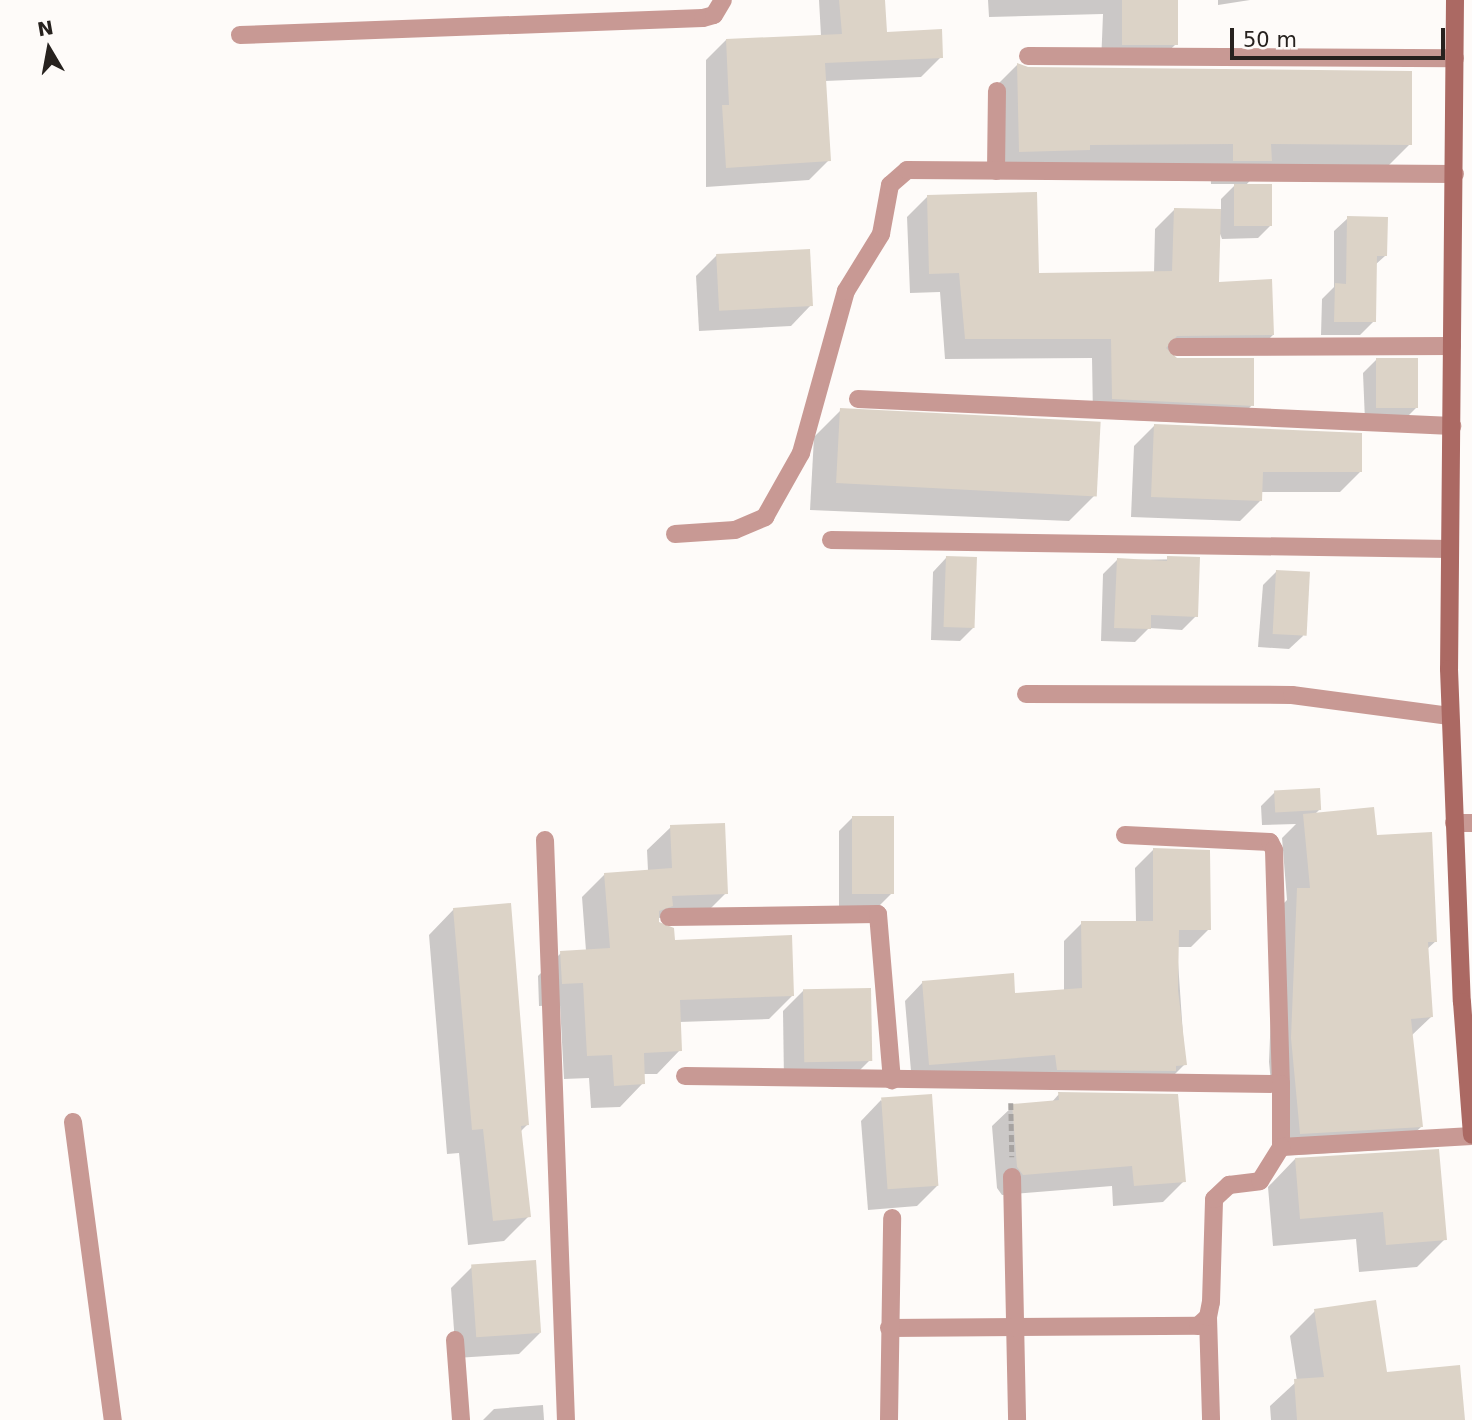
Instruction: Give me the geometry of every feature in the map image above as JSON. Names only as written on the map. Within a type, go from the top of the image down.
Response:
[{"type":"main road","points":[[1455,0],[1450,716],[1463,823],[1472,1136]]},
{"type":"lane","points":[[240,35],[703,18],[714,15],[723,0]]},
{"type":"lane","points":[[1028,56],[1455,58]]},
{"type":"lane","points":[[996,171],[997,91]]},
{"type":"lane","points":[[675,534],[750,526],[771,506],[801,453],[846,291],[881,234],[891,185],[897,176],[907,170],[1455,174]]},
{"type":"lane","points":[[1177,347],[1452,346]]},
{"type":"lane","points":[[858,399],[1452,426]]},
{"type":"lane","points":[[831,540],[1451,549]]},
{"type":"lane","points":[[1026,694],[1292,695],[1450,716]]},
{"type":"lane","points":[[1125,835],[1270,842],[1274,850],[1281,1147],[1269,1173],[1260,1181],[1229,1185],[1214,1199],[1208,1317],[1211,1420]]},
{"type":"lane","points":[[545,841],[566,1420]]},
{"type":"lane","points":[[669,917],[878,914],[892,1080]]},
{"type":"lane","points":[[685,1076],[1281,1084]]},
{"type":"lane","points":[[73,1122],[113,1420]]},
{"type":"lane","points":[[1281,1147],[1472,1136]]},
{"type":"lane","points":[[1012,1177],[1017,1420]]},
{"type":"lane","points":[[889,1420],[892,1218]]},
{"type":"lane","points":[[889,1328],[1187,1329],[1208,1317]]},
{"type":"lane","points":[[455,1340],[461,1420]]},
{"type":"path","points":[[1011,1081],[1012,1177]]},
{"type":"building","points":[[839,0],[885,0],[887,32],[942,29],[943,58],[825,63],[831,161],[726,168],[722,105],[729,105],[726,39],[842,34]]},
{"type":"building","points":[[1122,0],[1178,0],[1178,45],[1122,45]]},
{"type":"building","points":[[1017,63],[1028,67],[1412,71],[1412,145],[1271,144],[1272,161],[1233,161],[1233,144],[1090,145],[1090,150],[1019,152]]},
{"type":"building","points":[[1234,184],[1272,184],[1272,226],[1234,226]]},
{"type":"building","points":[[1037,192],[1039,273],[1172,271],[1174,208],[1221,209],[1219,282],[1272,279],[1274,335],[1177,336],[1166,348],[1177,358],[1254,358],[1254,406],[1112,399],[1111,339],[965,339],[959,273],[929,274],[927,195]]},
{"type":"building","points":[[1347,216],[1388,217],[1387,256],[1377,256],[1376,322],[1334,322],[1335,283],[1346,284]]},
{"type":"building","points":[[810,249],[813,306],[719,311],[716,254]]},
{"type":"building","points":[[1376,358],[1418,358],[1418,408],[1376,408]]},
{"type":"building","points":[[840,408],[1101,422],[1097,497],[836,483]]},
{"type":"building","points":[[1154,424],[1362,433],[1362,472],[1263,472],[1262,501],[1151,497]]},
{"type":"building","points":[[946,556],[977,557],[975,628],[944,627]]},
{"type":"building","points":[[1167,556],[1200,557],[1198,617],[1151,615],[1151,629],[1114,628],[1117,558],[1167,561]]},
{"type":"building","points":[[1276,570],[1310,572],[1307,636],[1273,634]]},
{"type":"building","points":[[1320,788],[1321,810],[1275,812],[1274,790]]},
{"type":"building","points":[[1374,807],[1377,835],[1432,832],[1437,942],[1428,942],[1433,1017],[1411,1019],[1423,1127],[1300,1134],[1291,1038],[1297,888],[1310,888],[1303,814]]},
{"type":"building","points":[[852,816],[894,816],[894,894],[852,894]]},
{"type":"building","points":[[725,823],[728,894],[672,896],[673,906],[659,911],[659,922],[674,928],[675,940],[792,935],[794,996],[680,1000],[682,1051],[644,1053],[645,1084],[614,1086],[612,1055],[587,1056],[583,983],[562,984],[560,951],[610,948],[604,873],[672,868],[670,825]]},
{"type":"building","points":[[1153,848],[1210,850],[1211,930],[1179,930],[1178,990],[1187,1065],[1176,1066],[1176,1071],[1057,1070],[1055,1055],[929,1065],[922,981],[1014,973],[1015,993],[1082,988],[1081,921],[1153,921]]},
{"type":"building","points":[[511,903],[529,1125],[521,1126],[531,1217],[493,1221],[483,1129],[472,1130],[453,908]]},
{"type":"building","points":[[871,988],[872,1061],[804,1062],[803,989]]},
{"type":"building","points":[[1058,1092],[1178,1094],[1186,1182],[1134,1186],[1132,1166],[1023,1175],[1017,1167],[1012,1104],[1059,1100]]},
{"type":"building","points":[[932,1094],[938,1186],[888,1189],[881,1098]]},
{"type":"building","points":[[1439,1149],[1447,1240],[1386,1245],[1383,1212],[1300,1219],[1295,1158]]},
{"type":"building","points":[[536,1260],[541,1333],[476,1337],[471,1265]]},
{"type":"building","points":[[1376,1300],[1387,1372],[1460,1365],[1465,1420],[1297,1420],[1294,1379],[1324,1377],[1314,1309]]}]
